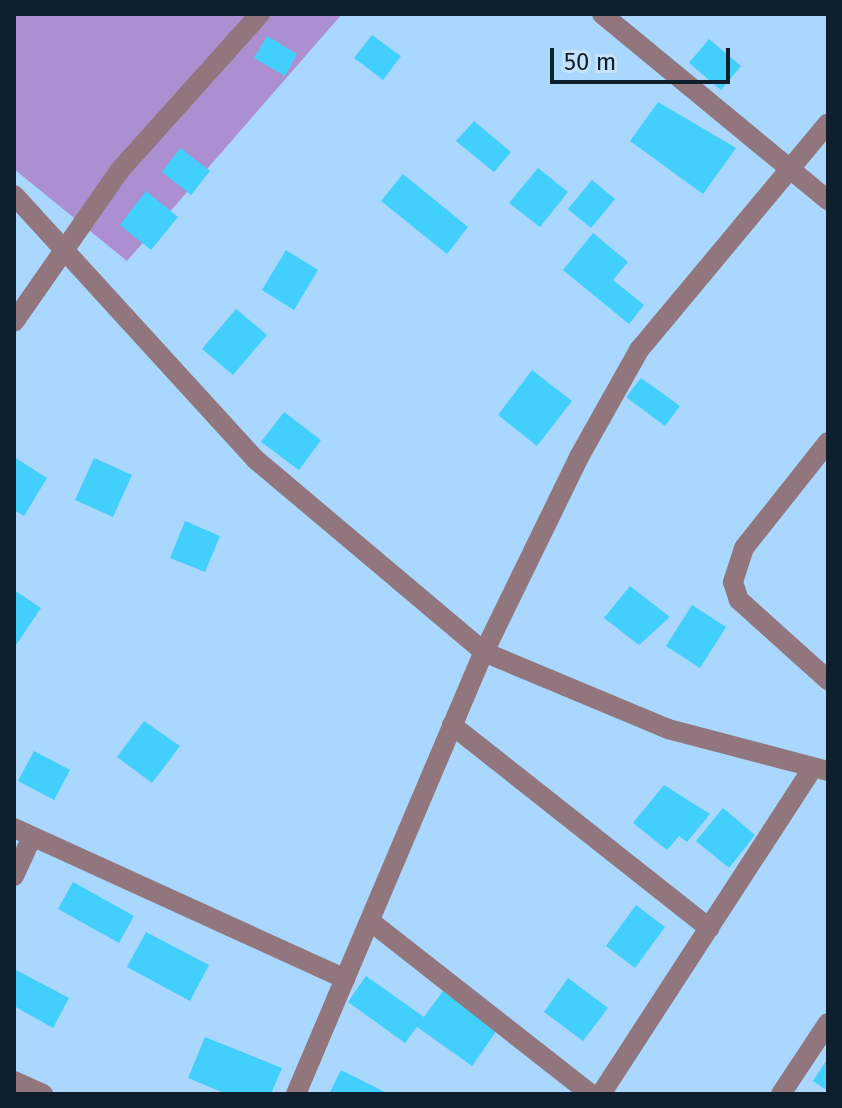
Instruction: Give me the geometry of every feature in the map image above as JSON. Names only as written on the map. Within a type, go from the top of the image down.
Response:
[{"type":"street","points":[[14,322],[64,243],[260,14]]},
{"type":"street","points":[[602,14],[828,200]]},
{"type":"street","points":[[296,1094],[484,652],[639,350],[828,123]]},
{"type":"street","points":[[14,195],[64,243],[255,459],[484,652],[668,729],[820,770],[709,928],[601,1094]]},
{"type":"street","points":[[828,442],[744,548],[733,582],[739,600],[828,680]]},
{"type":"street","points":[[452,725],[709,928]]},
{"type":"street","points":[[14,876],[23,833],[345,979]]},
{"type":"street","points":[[370,921],[591,1094]]},
{"type":"street","points":[[781,1094],[828,1023]]},
{"type":"street","points":[[14,1081],[43,1094]]},
{"type":"shaded area","points":[[14,14],[342,14],[127,261],[14,169]]},
{"type":"building","points":[[372,35],[401,56],[383,80],[354,58]]},
{"type":"building","points":[[267,36],[297,54],[285,76],[254,58]]},
{"type":"building","points":[[709,39],[741,66],[721,90],[689,63]]},
{"type":"building","points":[[658,102],[736,148],[703,194],[630,141]]},
{"type":"building","points":[[474,121],[511,152],[494,172],[456,141]]},
{"type":"building","points":[[180,148],[210,171],[191,195],[162,172]]},
{"type":"building","points":[[538,168],[568,192],[540,227],[509,203]]},
{"type":"building","points":[[403,174],[468,227],[447,254],[381,201]]},
{"type":"building","points":[[592,180],[615,199],[591,228],[568,209]]},
{"type":"building","points":[[146,191],[178,217],[151,250],[120,225]]},
{"type":"building","points":[[593,233],[628,262],[613,280],[644,305],[629,324],[563,270]]},
{"type":"building","points":[[286,250],[318,270],[294,310],[262,290]]},
{"type":"building","points":[[236,309],[267,335],[233,375],[202,349]]},
{"type":"building","points":[[532,370],[572,401],[537,446],[498,415]]},
{"type":"building","points":[[641,378],[680,406],[665,426],[626,397]]},
{"type":"building","points":[[284,412],[321,440],[299,470],[261,442]]},
{"type":"building","points":[[14,457],[47,478],[24,516],[14,510]]},
{"type":"building","points":[[94,458],[132,475],[113,517],[75,500]]},
{"type":"building","points":[[185,521],[220,536],[205,572],[170,558]]},
{"type":"building","points":[[630,586],[670,617],[639,645],[604,618]]},
{"type":"building","points":[[14,590],[41,608],[14,648]]},
{"type":"building","points":[[692,605],[726,627],[700,668],[666,646]]},
{"type":"building","points":[[144,721],[180,746],[152,783],[117,757]]},
{"type":"building","points":[[34,751],[70,770],[54,800],[18,781]]},
{"type":"building","points":[[664,785],[710,814],[687,842],[679,836],[667,850],[633,823]]},
{"type":"building","points":[[723,808],[755,835],[729,868],[696,841]]},
{"type":"building","points":[[73,882],[134,916],[119,943],[58,909]]},
{"type":"building","points":[[636,905],[665,927],[635,968],[606,946]]},
{"type":"building","points":[[146,932],[209,965],[190,1001],[127,967]]},
{"type":"building","points":[[14,969],[69,998],[53,1028],[14,1006]]},
{"type":"building","points":[[366,976],[424,1017],[443,991],[497,1030],[472,1066],[417,1027],[405,1043],[348,1002]]},
{"type":"building","points":[[568,978],[608,1008],[583,1041],[544,1012]]},
{"type":"building","points":[[205,1037],[282,1068],[271,1094],[227,1094],[188,1078]]},
{"type":"building","points":[[828,1058],[828,1091],[813,1081]]},
{"type":"building","points":[[341,1070],[389,1094],[329,1094]]}]
